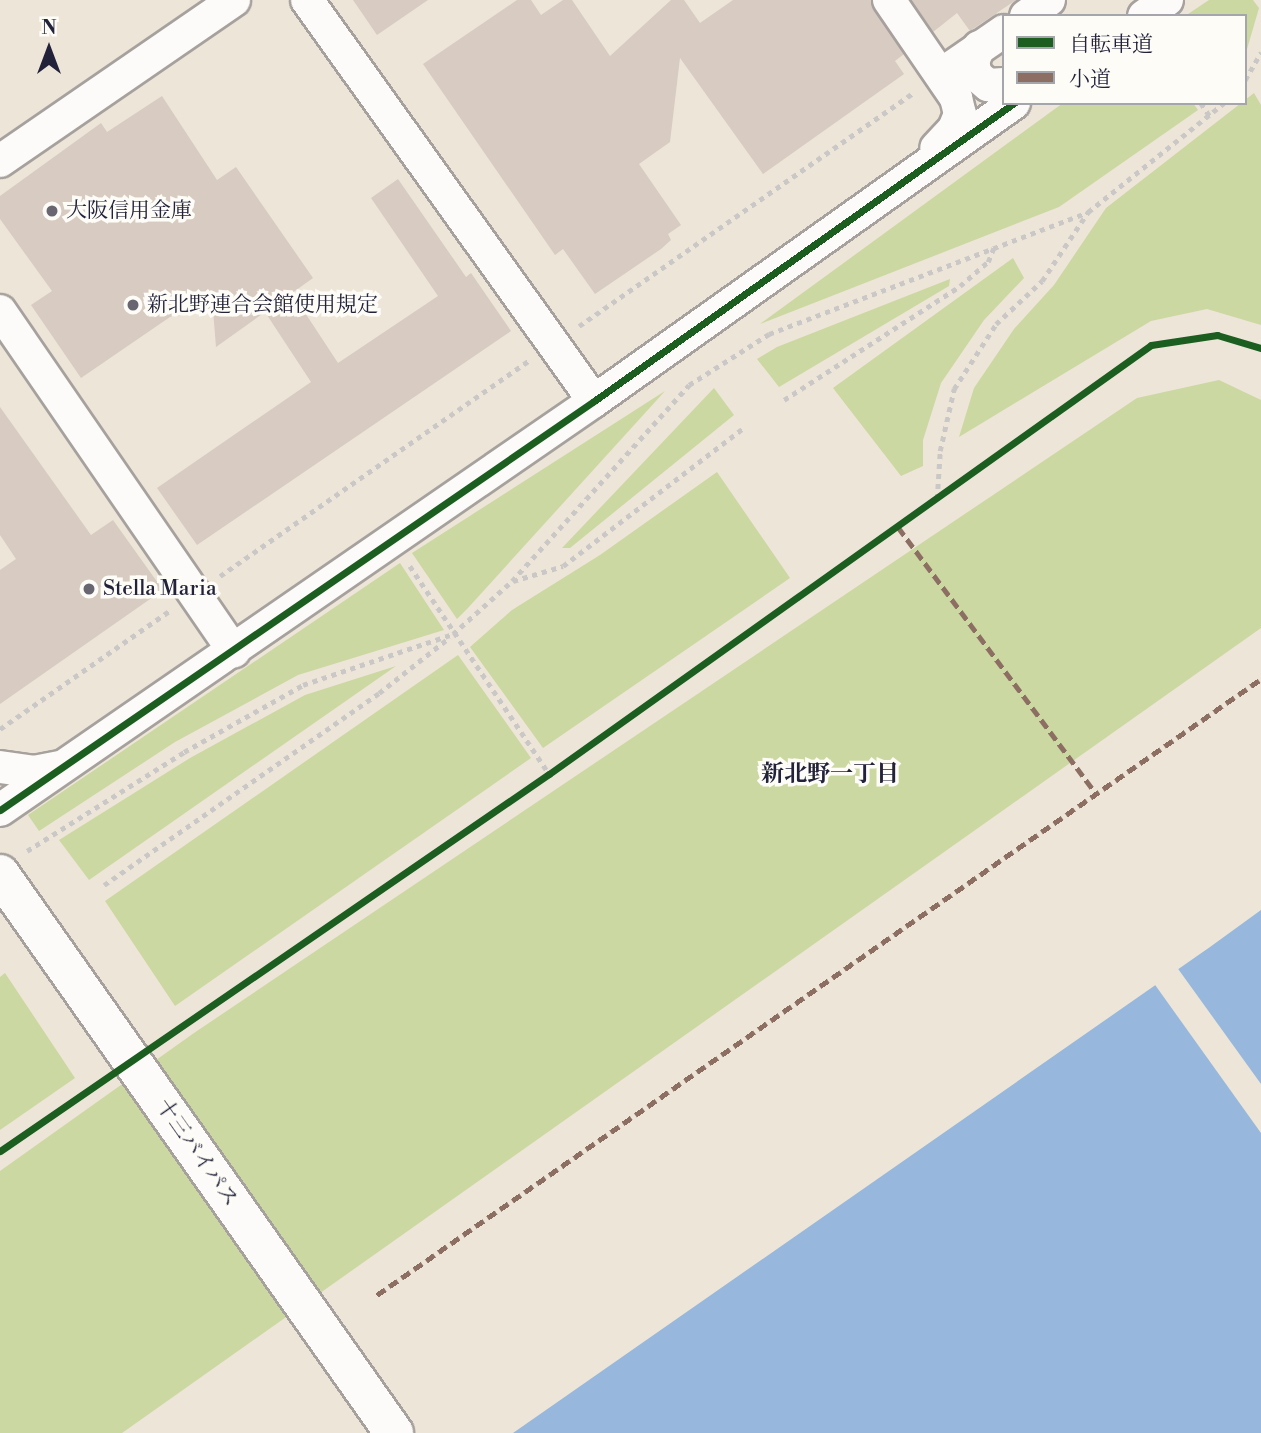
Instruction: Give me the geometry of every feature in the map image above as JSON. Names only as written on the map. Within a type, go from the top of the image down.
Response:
[{"type":"highway","name":"十三バイパス","points":[[10,864],[394,1433]]},
{"type":"street","points":[[0,161],[234,0]]},
{"type":"street","points":[[307,0],[594,401]]},
{"type":"street","points":[[889,0],[943,73],[960,114],[954,129],[919,167]]},
{"type":"street","points":[[1029,14],[1049,0]]},
{"type":"street","points":[[1147,14],[1167,0]]},
{"type":"street","points":[[943,73],[991,39]]},
{"type":"street","points":[[991,39],[973,62],[976,75],[988,85],[1002,84]]},
{"type":"street","points":[[0,810],[594,401],[919,167],[1011,105]]},
{"type":"street","points":[[0,311],[234,651]]},
{"type":"street","points":[[0,767],[34,772],[67,765]]},
{"type":"path","points":[[1247,76],[1261,51]]},
{"type":"path","points":[[0,729],[943,73]]},
{"type":"path","points":[[1202,105],[1211,118]]},
{"type":"path","points":[[104,885],[379,693],[453,634],[512,581],[689,385],[769,334],[995,245],[1088,212],[1211,118],[1222,105]]},
{"type":"path","points":[[937,499],[940,451],[954,389],[996,324],[1042,281],[1088,212]]},
{"type":"path","points":[[784,400],[960,286],[988,261],[995,245]]},
{"type":"path","points":[[512,581],[563,566],[745,427]]},
{"type":"path","points":[[927,506],[948,491]]},
{"type":"path","points":[[392,539],[453,634],[550,774]]},
{"type":"path","points":[[10,864],[184,752],[303,685],[453,634]]},
{"type":"path","points":[[538,782],[561,766]]},
{"type":"green space","points":[[1209,0],[1253,0],[1259,8],[1247,49],[1247,14],[1188,14]]},
{"type":"green space","points":[[1254,93],[1261,105],[1261,325],[1207,309],[1151,321],[959,437],[974,388],[1014,329],[1054,285],[1106,208],[1239,105],[1247,105],[1247,98]]},
{"type":"green space","points":[[1060,105],[1194,105],[1198,110],[1059,207],[760,324]]},
{"type":"green space","points":[[1013,258],[1024,278],[984,320],[941,383],[923,440],[923,466],[901,476],[833,388]]},
{"type":"green space","points":[[950,279],[949,286],[779,387],[757,359],[777,347]]},
{"type":"green space","points":[[1219,380],[1261,400],[1261,628],[122,1433],[0,1433],[0,1171],[194,1033],[1137,398]]},
{"type":"green space","points":[[714,388],[734,415],[570,548],[562,548]]},
{"type":"green space","points":[[665,391],[467,609],[457,619],[412,553]]},
{"type":"green space","points":[[717,472],[790,578],[543,748],[470,647],[512,610],[600,555]]},
{"type":"green space","points":[[400,563],[444,630],[298,675],[175,742],[39,831],[28,815]]},
{"type":"green space","points":[[458,655],[531,758],[175,1006],[105,901]]},
{"type":"green space","points":[[396,666],[89,880],[59,840],[190,758],[305,695]]},
{"type":"green space","points":[[5,973],[75,1078],[0,1130],[0,977]]},
{"type":"water","points":[[1261,910],[1261,1433],[513,1433],[1210,947]]},
{"type":"pier","points":[[1176,966],[1261,1084],[1261,1133],[1153,982]]},
{"type":"building","points":[[353,0],[428,0],[377,35]]},
{"type":"building","points":[[517,0],[531,0],[541,15],[563,0],[572,0],[610,56],[671,0],[684,0],[700,23],[733,0],[871,0],[904,54],[895,61],[904,74],[763,174],[680,58],[670,142],[639,164],[681,225],[668,234],[671,240],[661,249],[595,294],[563,249],[555,255],[423,64]]},
{"type":"building","points":[[911,0],[1016,0],[970,31],[957,13],[933,32]]},
{"type":"building","points":[[162,96],[217,180],[236,167],[313,278],[292,293],[338,363],[438,296],[371,198],[398,179],[466,277],[471,273],[511,331],[197,545],[157,488],[311,382],[265,312],[216,347],[213,310],[170,317],[81,378],[31,305],[52,291],[0,219],[0,196],[101,123],[107,132]]},
{"type":"building","points":[[0,407],[91,535],[113,520],[163,590],[0,704],[0,570],[16,559],[0,535]]},
{"type":"marked path","points":[[898,527],[1096,794]]},
{"type":"marked path","points":[[377,1295],[1261,679]]},
{"type":"cycle path","points":[[0,810],[594,401],[1011,105]]},
{"type":"cycle path","points":[[0,1151],[549,774],[1151,345],[1217,335],[1261,348]]},
{"type":"place","name":"大阪信用金庫","points":[[52,211]]},
{"type":"place","name":"新北野連合会館使用規定","points":[[133,305]]},
{"type":"place","name":"Stella Maria","points":[[89,589]]},
{"type":"district","name":"新北野一丁目","points":[[830,774]]}]
